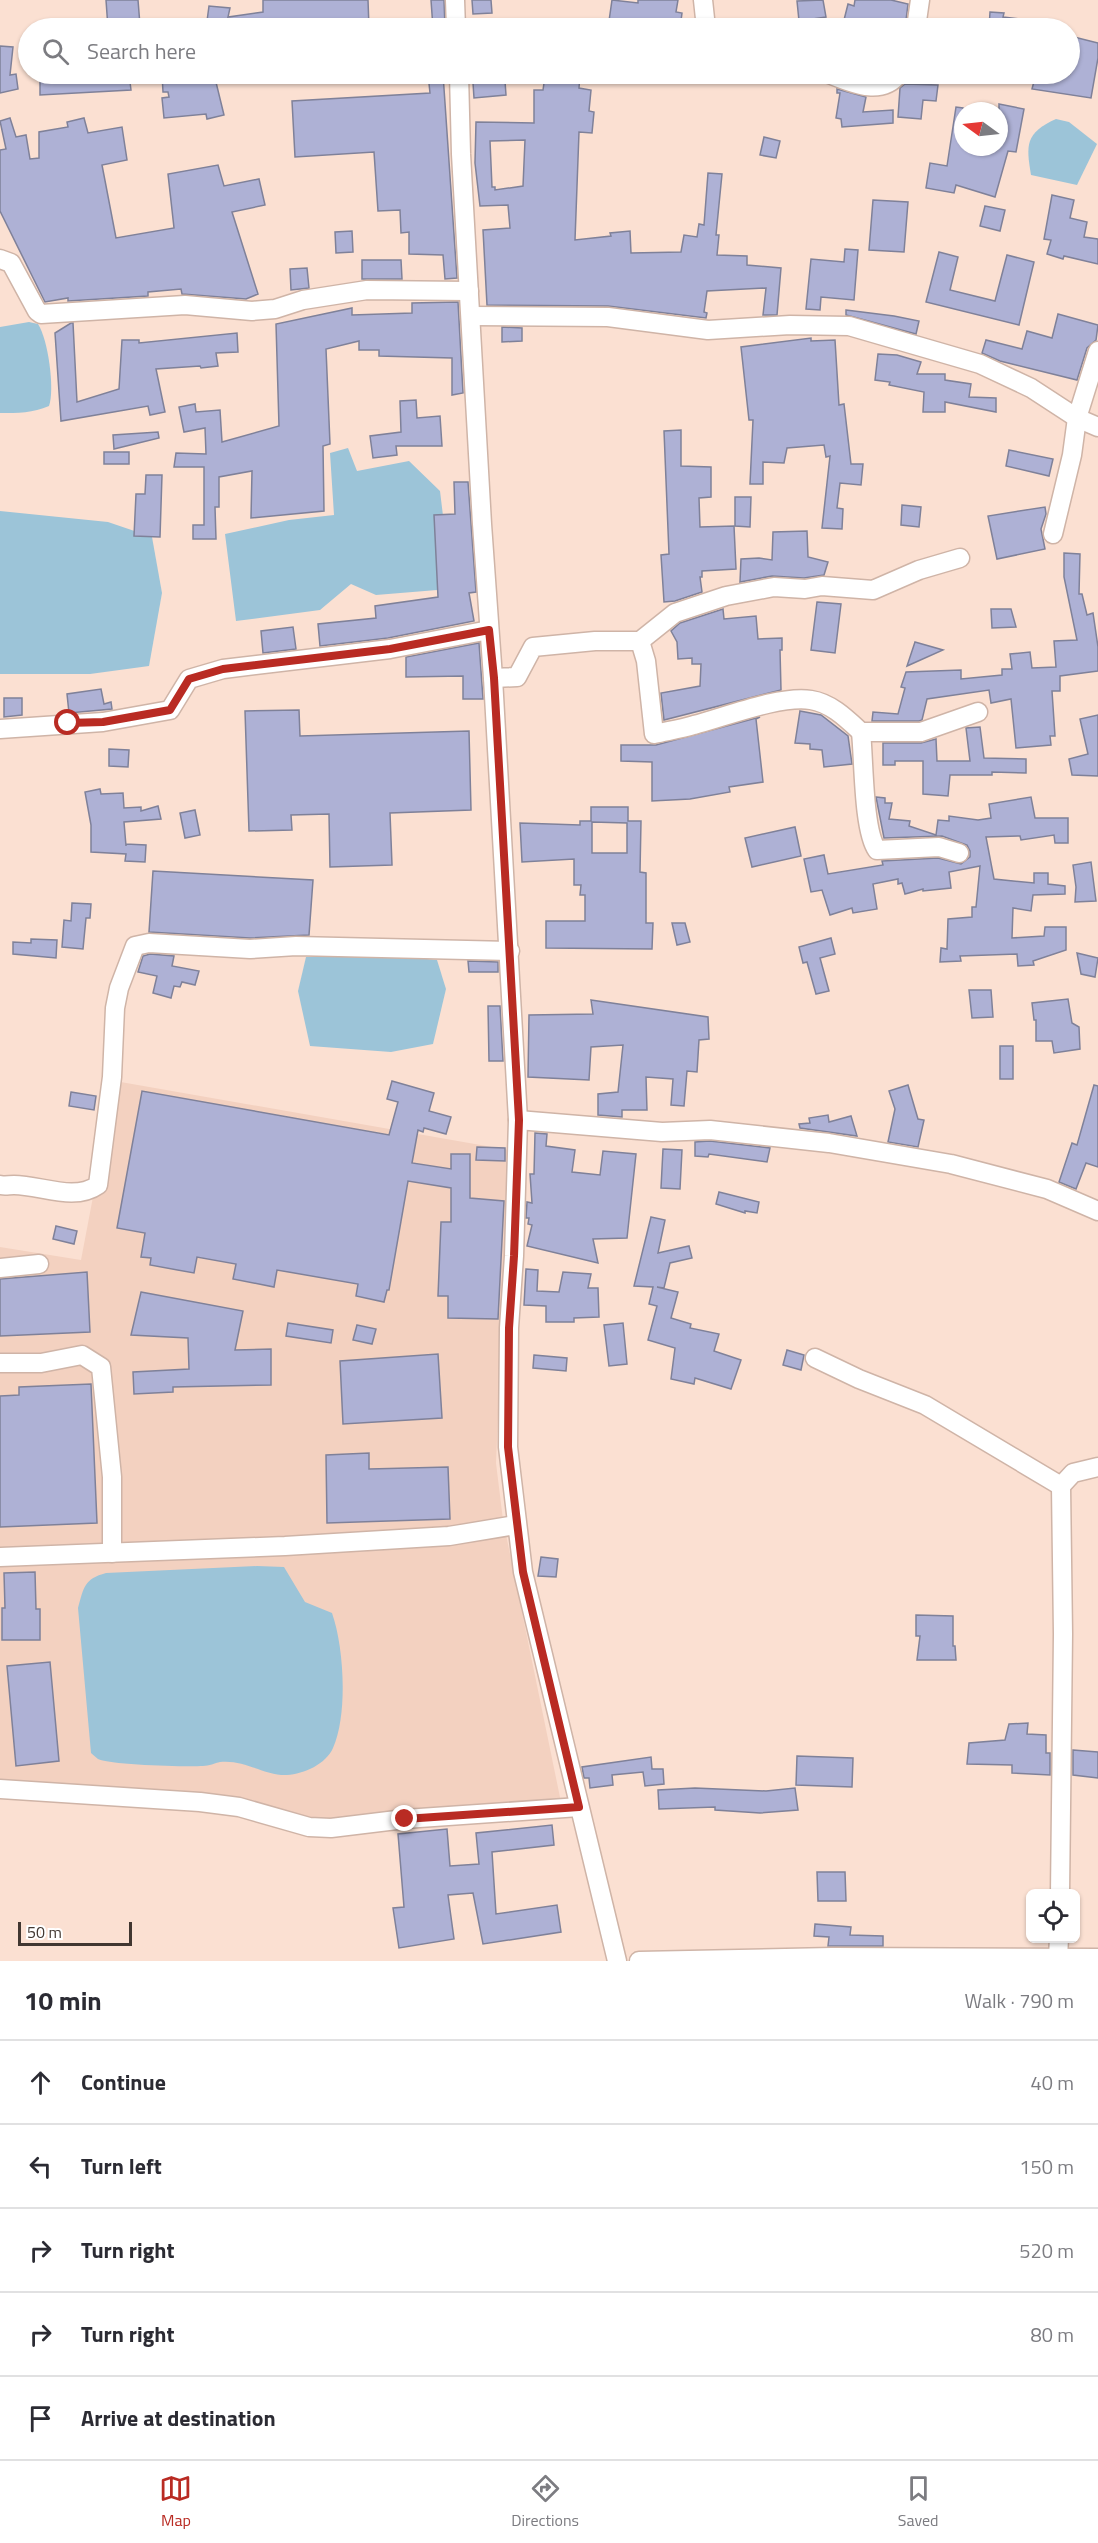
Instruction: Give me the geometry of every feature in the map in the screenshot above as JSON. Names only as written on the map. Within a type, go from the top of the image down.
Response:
[{"type":"street","points":[[455,0],[456,18]]},
{"type":"street","points":[[704,0],[705,18]]},
{"type":"street","points":[[917,18],[920,0]]},
{"type":"street","points":[[459,84],[469,291],[519,1120],[508,1376],[508,1447],[523,1572],[617,1961]]},
{"type":"street","points":[[856,84],[880,87],[886,84]]},
{"type":"street","points":[[0,259],[11,263],[37,311],[41,314],[185,305],[252,311],[275,309],[303,300],[367,290],[469,291]]},
{"type":"street","points":[[471,316],[608,317],[708,330],[790,325],[849,326],[980,364],[1031,388],[1077,418],[1098,427]]},
{"type":"street","points":[[1053,534],[1072,456],[1077,418],[1098,351]]},
{"type":"street","points":[[494,678],[517,677],[533,647],[596,641],[640,641],[675,614],[726,596],[774,587],[805,589],[822,586],[873,590],[919,570],[960,558]]},
{"type":"street","points":[[0,729],[103,722],[170,710],[189,679],[223,669],[378,650],[489,630]]},
{"type":"street","points":[[640,641],[646,661],[654,734],[693,726],[758,707],[811,700],[833,708],[861,732],[921,732],[978,712]]},
{"type":"street","points":[[861,732],[868,822],[871,842],[877,850],[939,847],[958,853]]},
{"type":"street","points":[[1,1189],[13,1185],[88,1192],[98,1185],[112,1077],[115,1008],[119,988],[135,946],[149,943],[250,949],[296,946],[510,951]]},
{"type":"street","points":[[519,1120],[662,1132],[710,1130],[829,1143],[951,1164],[1047,1189],[1098,1211]]},
{"type":"street","points":[[0,1268],[39,1264]]},
{"type":"street","points":[[0,1363],[40,1363],[82,1355],[101,1367],[112,1477],[112,1553]]},
{"type":"street","points":[[815,1358],[859,1379],[925,1405],[1061,1486]]},
{"type":"street","points":[[1060,1889],[1063,1634],[1061,1486],[1073,1473],[1098,1467]]},
{"type":"street","points":[[0,1557],[285,1546],[449,1536],[516,1525]]},
{"type":"street","points":[[0,1789],[200,1802],[239,1807],[309,1827],[331,1828],[416,1818],[579,1807]]},
{"type":"street","points":[[1058,1958],[1059,1943]]},
{"type":"street","points":[[639,1961],[832,1957],[1098,1958]]},
{"type":"shaded area","points":[[115,1081],[509,1150],[496,1463],[503,1520],[562,1807],[310,1821],[0,1786],[0,1247],[81,1260]]},
{"type":"water","points":[[1056,119],[1069,122],[1097,144],[1077,185],[1031,175],[1028,156],[1030,141],[1038,129]]},
{"type":"water","points":[[29,322],[38,324],[45,341],[51,377],[49,406],[19,413],[0,413],[0,327]]},
{"type":"water","points":[[348,448],[357,471],[409,461],[440,491],[446,566],[437,590],[376,595],[351,584],[320,610],[236,621],[225,534],[289,520],[334,515],[330,453]]},
{"type":"water","points":[[0,511],[108,522],[152,537],[162,593],[149,666],[90,674],[0,674]]},
{"type":"water","points":[[376,954],[437,960],[446,989],[433,1044],[391,1052],[310,1046],[298,991],[306,957]]},
{"type":"water","points":[[257,1566],[284,1567],[305,1602],[332,1613],[342,1662],[343,1680],[341,1717],[338,1734],[330,1754],[314,1767],[287,1775],[229,1762],[205,1766],[181,1766],[132,1764],[98,1759],[91,1753],[78,1608],[89,1581],[106,1573]]},
{"type":"building","points":[[106,0],[138,0],[139,18],[107,18]]},
{"type":"building","points":[[263,0],[368,0],[369,18],[207,18],[209,6],[230,8],[228,17],[263,12]]},
{"type":"building","points":[[431,0],[444,0],[445,18],[432,18]]},
{"type":"building","points":[[472,0],[491,0],[492,13],[473,14]]},
{"type":"building","points":[[612,0],[638,3],[638,0],[678,0],[676,12],[682,13],[681,18],[609,18]]},
{"type":"building","points":[[823,0],[826,17],[799,18],[797,1]]},
{"type":"building","points":[[855,0],[891,0],[908,4],[906,18],[844,18],[848,4],[854,6]]},
{"type":"building","points":[[990,12],[1004,13],[1003,17],[1011,18],[990,18]]},
{"type":"building","points":[[1080,38],[1098,43],[1098,58],[1091,98],[1032,89],[1033,84],[1080,84]]},
{"type":"building","points":[[0,46],[13,47],[10,75],[16,74],[18,89],[0,93]]},
{"type":"building","points":[[40,84],[130,84],[131,90],[40,95]]},
{"type":"building","points":[[163,84],[216,84],[224,115],[207,119],[206,114],[164,118],[162,98],[169,97],[168,92],[163,92]]},
{"type":"building","points":[[429,84],[444,84],[457,278],[445,279],[443,255],[409,254],[409,232],[401,233],[400,210],[378,211],[374,152],[295,157],[292,101],[430,93]]},
{"type":"building","points":[[473,84],[505,84],[506,95],[474,98]]},
{"type":"building","points":[[544,84],[579,84],[579,88],[591,90],[589,111],[594,112],[592,133],[579,132],[575,240],[611,236],[610,233],[630,231],[631,253],[681,252],[684,235],[697,237],[699,224],[704,225],[708,173],[722,174],[716,235],[719,235],[717,255],[747,256],[747,265],[781,268],[777,315],[763,315],[766,288],[707,291],[704,312],[707,313],[706,318],[608,306],[487,305],[483,230],[510,228],[508,205],[480,206],[475,163],[476,122],[534,123],[534,90],[543,90]],"holes":[[[525,140],[523,186],[495,190],[495,187],[492,187],[490,141]]]},
{"type":"building","points":[[905,84],[938,85],[936,101],[923,100],[921,119],[898,117],[900,88]]},
{"type":"building","points":[[837,89],[866,97],[863,112],[893,110],[893,123],[842,127],[841,119],[836,118],[840,93],[837,93]]},
{"type":"building","points":[[1008,106],[1024,109],[1016,152],[1008,151]]},
{"type":"building","points":[[10,118],[16,137],[26,135],[30,159],[39,158],[39,132],[68,127],[67,122],[84,118],[88,133],[122,127],[127,160],[102,165],[116,238],[174,228],[168,174],[218,165],[224,186],[259,179],[265,205],[232,212],[258,294],[246,299],[182,294],[181,289],[148,292],[148,296],[68,301],[68,298],[45,302],[0,211],[0,150],[6,149],[0,121]]},
{"type":"building","points":[[954,120],[954,156],[1007,156],[995,197],[956,185],[954,193],[926,188],[930,163],[947,166]]},
{"type":"building","points":[[764,137],[780,141],[776,158],[760,155]]},
{"type":"building","points":[[1052,195],[1074,200],[1070,218],[1087,222],[1084,237],[1098,239],[1098,264],[1064,256],[1063,259],[1047,254],[1051,240],[1044,239]]},
{"type":"building","points":[[873,200],[908,202],[904,252],[869,250]]},
{"type":"building","points":[[985,206],[1005,210],[1000,231],[980,226]]},
{"type":"building","points":[[352,231],[353,252],[336,253],[335,232]]},
{"type":"building","points":[[845,249],[858,250],[854,300],[821,297],[820,310],[806,309],[811,259],[844,262]]},
{"type":"building","points":[[939,252],[958,257],[950,290],[995,301],[1007,255],[1034,262],[1019,325],[926,302]]},
{"type":"building","points":[[362,260],[401,260],[402,279],[362,279]]},
{"type":"building","points":[[307,268],[309,288],[291,290],[290,269]]},
{"type":"building","points":[[458,302],[463,393],[452,395],[452,358],[379,356],[379,350],[359,350],[359,341],[326,349],[330,444],[323,446],[324,511],[251,518],[252,471],[219,477],[219,507],[215,507],[216,539],[193,539],[193,525],[204,525],[204,467],[174,467],[176,453],[206,454],[205,428],[184,432],[179,407],[195,404],[196,412],[220,410],[222,442],[279,426],[276,324],[352,308],[352,315],[412,313],[412,303]]},
{"type":"building","points":[[846,310],[919,321],[916,334],[846,315]]},
{"type":"building","points":[[1058,314],[1098,325],[1096,340],[1087,348],[1077,380],[1000,361],[982,353],[986,340],[1022,349],[1027,331],[1052,338]]},
{"type":"building","points":[[73,323],[77,402],[119,389],[122,340],[139,340],[139,343],[237,333],[238,352],[216,353],[218,366],[156,369],[165,412],[150,415],[148,406],[61,421],[55,333]]},
{"type":"building","points":[[502,327],[522,328],[522,341],[502,342]]},
{"type":"building","points":[[811,338],[811,341],[835,340],[839,405],[844,404],[851,464],[863,464],[861,485],[840,483],[837,508],[843,509],[842,529],[822,528],[830,456],[826,457],[824,445],[787,448],[784,463],[763,462],[763,484],[750,484],[753,420],[749,420],[741,347]]},
{"type":"building","points":[[878,354],[897,355],[921,362],[917,374],[945,374],[945,380],[971,384],[969,397],[996,398],[996,412],[945,402],[945,412],[923,412],[924,392],[875,380]]},
{"type":"building","points":[[416,400],[417,418],[440,416],[442,446],[396,446],[397,455],[373,458],[370,436],[401,432],[400,401]]},
{"type":"building","points":[[681,430],[681,466],[711,467],[711,497],[699,498],[700,527],[734,526],[736,569],[702,571],[702,577],[700,577],[702,592],[675,601],[664,602],[661,555],[669,554],[664,431]]},
{"type":"building","points":[[158,432],[159,438],[114,449],[113,435]]},
{"type":"building","points":[[1009,450],[1053,459],[1049,476],[1006,466]]},
{"type":"building","points":[[104,452],[129,452],[129,464],[104,464]]},
{"type":"building","points":[[146,475],[162,475],[160,537],[134,536],[136,494],[145,494]]},
{"type":"building","points":[[454,482],[468,482],[476,592],[469,593],[474,621],[388,638],[320,646],[318,624],[376,618],[375,606],[438,597],[434,515],[455,514]]},
{"type":"building","points":[[735,497],[751,497],[750,527],[735,526]]},
{"type":"building","points":[[902,505],[921,507],[919,527],[901,525]]},
{"type":"building","points":[[1045,507],[1046,514],[1041,529],[1045,549],[997,559],[988,516]]},
{"type":"building","points":[[807,531],[808,557],[828,562],[824,575],[804,578],[772,576],[740,582],[741,559],[772,560],[773,532]]},
{"type":"building","points":[[1064,553],[1080,554],[1079,594],[1082,594],[1087,615],[1093,613],[1098,647],[1098,671],[1060,676],[1060,691],[1052,691],[1055,736],[1050,736],[1051,745],[1016,748],[1011,699],[991,703],[989,690],[927,699],[922,720],[919,721],[872,721],[873,712],[898,714],[905,688],[901,687],[906,672],[961,670],[961,679],[1002,675],[1002,669],[1012,669],[1010,654],[1030,652],[1032,668],[1056,667],[1054,641],[1077,640],[1064,577]]},
{"type":"building","points":[[817,602],[841,604],[835,653],[811,650]]},
{"type":"building","points":[[723,609],[724,619],[756,616],[758,639],[782,638],[781,690],[664,720],[661,693],[700,686],[701,664],[692,664],[692,658],[678,659],[677,642],[671,631],[680,623]]},
{"type":"building","points":[[991,609],[1011,609],[1016,627],[992,628]]},
{"type":"building","points":[[293,627],[296,649],[263,653],[261,631]]},
{"type":"building","points":[[915,642],[943,650],[907,666]]},
{"type":"building","points":[[479,643],[483,699],[463,699],[463,676],[406,677],[406,657]]},
{"type":"building","points":[[101,689],[104,704],[111,702],[112,709],[69,713],[67,694]]},
{"type":"building","points":[[4,698],[22,698],[22,715],[4,717]]},
{"type":"building","points":[[299,710],[300,736],[469,731],[471,810],[390,813],[392,865],[330,867],[329,814],[291,815],[292,830],[249,831],[245,711]]},
{"type":"building","points":[[800,711],[821,715],[848,736],[852,764],[824,767],[822,750],[810,749],[810,744],[795,743]]},
{"type":"building","points":[[1098,715],[1098,776],[1072,775],[1069,759],[1088,754],[1080,719]]},
{"type":"building","points":[[760,717],[756,719],[763,782],[729,787],[730,792],[690,799],[652,801],[652,762],[621,761],[621,745],[656,745]]},
{"type":"building","points":[[980,727],[984,758],[1026,759],[1026,773],[992,772],[992,775],[950,775],[948,796],[923,794],[923,761],[895,761],[895,765],[883,765],[883,743],[921,743],[936,739],[937,761],[970,761],[966,728]]},
{"type":"building","points":[[109,749],[129,750],[128,767],[109,766]]},
{"type":"building","points":[[100,789],[101,794],[123,793],[124,808],[141,807],[141,811],[158,806],[161,819],[124,822],[126,846],[126,844],[146,845],[145,862],[125,861],[126,854],[91,852],[91,825],[85,792]]},
{"type":"building","points":[[876,797],[885,798],[885,803],[892,803],[889,819],[910,821],[909,826],[936,835],[938,820],[949,821],[949,816],[978,820],[991,818],[989,804],[1031,797],[1035,818],[1068,818],[1068,843],[1055,843],[1054,835],[1021,840],[1020,836],[986,837],[994,879],[1034,883],[1034,873],[1048,873],[1048,884],[1065,886],[1065,894],[1033,895],[1031,911],[1013,908],[1012,938],[1044,936],[1045,927],[1066,927],[1066,950],[1033,961],[1034,965],[1018,966],[1017,954],[960,956],[961,961],[940,962],[941,948],[947,949],[948,919],[972,917],[972,907],[976,907],[980,866],[949,872],[951,888],[923,891],[923,889],[905,894],[902,883],[898,884],[898,879],[873,884],[877,909],[853,913],[852,908],[830,915],[822,890],[811,892],[804,859],[824,855],[828,874],[883,865],[882,861],[938,858],[961,864],[970,857],[967,845],[942,836],[884,838]]},
{"type":"building","points":[[591,807],[628,807],[628,821],[641,821],[640,872],[646,873],[646,923],[653,923],[652,949],[546,948],[546,921],[585,921],[585,895],[580,895],[581,885],[574,885],[574,859],[522,862],[520,823],[580,825],[580,821],[591,821]],"holes":[[[592,822],[627,823],[627,853],[592,853]]]},
{"type":"building","points":[[195,810],[200,835],[185,838],[180,813]]},
{"type":"building","points":[[795,827],[801,856],[752,867],[745,838]]},
{"type":"building","points":[[1091,862],[1096,901],[1075,902],[1076,887],[1073,865]]},
{"type":"building","points":[[153,871],[313,880],[309,935],[250,938],[149,932]]},
{"type":"building","points":[[72,903],[91,904],[90,918],[86,918],[83,949],[62,947],[64,920],[71,921]]},
{"type":"building","points":[[672,923],[685,923],[690,942],[677,945]]},
{"type":"building","points":[[831,938],[835,954],[820,958],[829,991],[816,994],[807,962],[803,963],[799,947]]},
{"type":"building","points":[[31,939],[57,940],[56,958],[13,954],[13,942],[31,943]]},
{"type":"building","points":[[1077,953],[1098,958],[1095,977],[1081,974]]},
{"type":"building","points":[[150,954],[174,956],[172,966],[199,971],[195,985],[182,982],[180,987],[174,986],[171,998],[153,993],[157,976],[138,972],[143,956]]},
{"type":"building","points":[[468,961],[498,962],[498,972],[469,972]]},
{"type":"building","points":[[969,990],[991,990],[993,1017],[972,1018]]},
{"type":"building","points":[[1068,999],[1072,1023],[1079,1027],[1080,1049],[1054,1053],[1052,1041],[1036,1041],[1036,1020],[1034,1020],[1032,1003]]},
{"type":"building","points":[[591,1000],[708,1017],[709,1039],[699,1040],[697,1072],[687,1071],[684,1106],[671,1105],[673,1079],[646,1077],[647,1110],[622,1110],[622,1117],[598,1115],[598,1094],[618,1092],[623,1045],[591,1047],[589,1080],[528,1077],[529,1015],[593,1014]]},
{"type":"building","points":[[488,1006],[500,1006],[503,1061],[489,1061]]},
{"type":"building","points":[[1000,1046],[1013,1046],[1013,1079],[1000,1079]]},
{"type":"building","points":[[392,1081],[434,1093],[429,1111],[451,1117],[446,1134],[424,1128],[423,1132],[418,1130],[412,1163],[451,1169],[451,1154],[470,1154],[470,1198],[504,1201],[498,1319],[448,1318],[448,1296],[438,1296],[441,1222],[451,1222],[451,1188],[408,1181],[389,1290],[387,1290],[384,1302],[356,1296],[358,1284],[277,1270],[274,1287],[233,1279],[236,1264],[197,1257],[194,1273],[150,1265],[151,1258],[141,1257],[145,1233],[117,1228],[142,1091],[389,1135],[398,1102],[387,1099]]},
{"type":"building","points":[[908,1085],[918,1119],[924,1120],[918,1147],[888,1142],[895,1109],[889,1091]]},
{"type":"building","points":[[1094,1085],[1098,1086],[1098,1167],[1086,1163],[1076,1189],[1059,1182],[1072,1143],[1077,1145]]},
{"type":"building","points":[[71,1092],[96,1096],[94,1110],[69,1106]]},
{"type":"building","points":[[828,1115],[829,1122],[851,1116],[857,1136],[800,1128],[799,1124],[810,1123],[809,1118]]},
{"type":"building","points":[[535,1133],[547,1134],[546,1146],[575,1150],[572,1172],[600,1175],[603,1151],[636,1154],[627,1238],[593,1239],[598,1263],[527,1246],[532,1225],[528,1224],[529,1218],[526,1218],[527,1202],[532,1203],[530,1174],[534,1174]]},
{"type":"building","points":[[710,1141],[770,1148],[767,1162],[709,1154],[708,1157],[695,1156],[695,1142]]},
{"type":"building","points":[[477,1147],[505,1148],[505,1161],[476,1160]]},
{"type":"building","points":[[663,1149],[682,1150],[680,1189],[661,1188]]},
{"type":"building","points":[[719,1192],[759,1202],[757,1213],[745,1211],[745,1213],[716,1204]]},
{"type":"building","points":[[651,1217],[665,1220],[658,1253],[689,1246],[692,1258],[670,1263],[664,1288],[657,1287],[678,1292],[671,1318],[691,1324],[690,1328],[719,1334],[714,1351],[741,1360],[731,1389],[695,1378],[694,1384],[671,1379],[675,1348],[648,1340],[657,1306],[649,1304],[653,1287],[634,1286]]},
{"type":"building","points":[[56,1226],[77,1231],[74,1244],[53,1239]]},
{"type":"building","points":[[526,1269],[538,1270],[537,1291],[559,1292],[563,1272],[591,1274],[588,1288],[598,1288],[599,1317],[574,1318],[574,1322],[546,1322],[546,1306],[524,1305]]},
{"type":"building","points":[[87,1272],[90,1332],[0,1336],[0,1279]]},
{"type":"building","points":[[141,1292],[243,1311],[235,1350],[271,1349],[271,1385],[173,1387],[173,1392],[134,1394],[133,1372],[189,1369],[188,1338],[131,1335]]},
{"type":"building","points":[[288,1323],[333,1330],[331,1343],[286,1336]]},
{"type":"building","points":[[623,1323],[627,1364],[609,1366],[604,1325]]},
{"type":"building","points":[[357,1325],[376,1329],[372,1344],[353,1340]]},
{"type":"building","points":[[787,1350],[804,1355],[801,1370],[783,1365]]},
{"type":"building","points":[[438,1354],[442,1418],[343,1424],[340,1361]]},
{"type":"building","points":[[534,1355],[567,1358],[566,1371],[533,1368]]},
{"type":"building","points":[[91,1384],[97,1523],[0,1527],[0,1396],[19,1395],[19,1387]]},
{"type":"building","points":[[369,1453],[369,1469],[448,1467],[450,1519],[327,1523],[326,1455]]},
{"type":"building","points":[[541,1557],[558,1559],[556,1577],[538,1576]]},
{"type":"building","points":[[35,1572],[36,1609],[40,1609],[40,1640],[2,1640],[2,1608],[5,1608],[4,1573]]},
{"type":"building","points":[[916,1615],[953,1616],[953,1646],[955,1646],[956,1660],[917,1660],[920,1636],[916,1636]]},
{"type":"building","points":[[50,1662],[59,1761],[16,1766],[7,1666]]},
{"type":"building","points":[[1028,1723],[1027,1734],[1046,1735],[1046,1753],[1050,1753],[1050,1775],[1012,1773],[1012,1765],[967,1764],[969,1743],[1005,1740],[1009,1724]]},
{"type":"building","points":[[1073,1750],[1098,1752],[1098,1778],[1073,1775]]},
{"type":"building","points":[[797,1756],[853,1758],[852,1787],[796,1785]]},
{"type":"building","points":[[651,1757],[652,1769],[663,1769],[664,1784],[645,1786],[643,1772],[612,1775],[613,1785],[590,1788],[589,1778],[584,1778],[582,1767]]},
{"type":"building","points":[[695,1788],[766,1791],[795,1788],[798,1810],[760,1813],[715,1810],[715,1807],[659,1809],[658,1790]]},
{"type":"building","points":[[552,1825],[554,1845],[492,1852],[496,1914],[557,1905],[561,1932],[483,1944],[473,1893],[448,1895],[454,1939],[399,1948],[393,1908],[404,1907],[398,1834],[447,1829],[450,1866],[479,1864],[476,1833]]},
{"type":"building","points":[[817,1872],[845,1872],[846,1901],[818,1901]]},
{"type":"building","points":[[815,1924],[851,1927],[850,1935],[883,1936],[883,1946],[828,1946],[829,1937],[814,1936]]},
{"type":"route","points":[[68,723],[103,722],[170,710],[189,679],[223,669],[390,649],[458,638],[489,630],[494,678],[500,820],[519,1120],[509,1328],[508,1447],[523,1572],[579,1807],[405,1819]]}]
